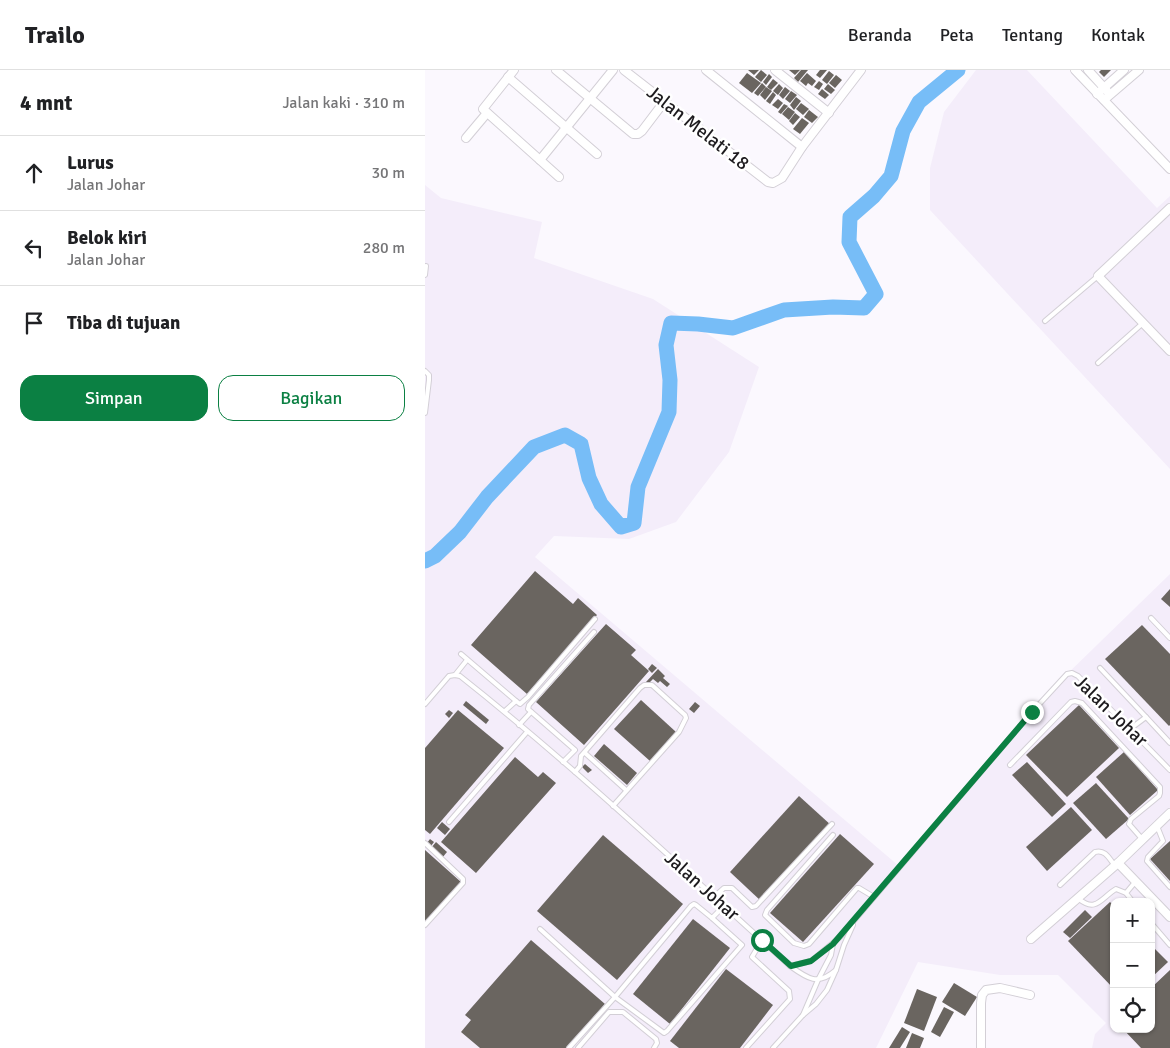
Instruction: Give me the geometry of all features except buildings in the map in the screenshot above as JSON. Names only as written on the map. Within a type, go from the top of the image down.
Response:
[{"type":"street","points":[[466,138],[514,70]]},
{"type":"street","points":[[556,70],[633,134],[638,134],[642,131],[664,102]]},
{"type":"street","points":[[539,160],[613,70]]},
{"type":"street","name":"Jalan Melati 18","points":[[624,70],[768,182],[773,183],[782,178],[802,147]]},
{"type":"street","points":[[706,70],[802,147],[829,113],[858,71]]},
{"type":"street","points":[[775,70],[829,113]]},
{"type":"street","points":[[1076,70],[1097,94],[1107,98]]},
{"type":"street","points":[[1088,70],[1104,88],[1107,98],[1170,169]]},
{"type":"street","points":[[1097,94],[1124,70]]},
{"type":"street","points":[[1107,98],[1135,71]]},
{"type":"street","points":[[508,78],[597,154]]},
{"type":"street","points":[[485,111],[559,177]]},
{"type":"street","points":[[1170,208],[1098,276],[1170,351]]},
{"type":"street","points":[[1031,939],[1143,840],[1170,813]]},
{"type":"street","points":[[1116,864],[1136,881],[1170,918]]},
{"type":"street","points":[[981,1048],[981,1003],[986,990],[1000,988],[1030,995]]},
{"type":"lane","points":[[425,275],[427,266]]},
{"type":"lane","points":[[1045,321],[1098,276]]},
{"type":"lane","points":[[1097,363],[1143,323]]},
{"type":"lane","points":[[425,371],[429,375],[425,413]]},
{"type":"lane","points":[[1151,618],[1170,638]]},
{"type":"lane","points":[[461,654],[520,704],[595,619]]},
{"type":"lane","points":[[563,762],[575,750],[528,709],[529,705],[594,632]]},
{"type":"lane","points":[[425,704],[449,676],[455,675],[467,660]]},
{"type":"lane","points":[[1101,668],[1170,742]]},
{"type":"lane","name":"Jalan Johar","points":[[455,675],[460,676],[505,711],[791,966],[811,961],[833,944],[1032,712],[1067,674],[1072,673],[1078,676],[1170,770]]},
{"type":"lane","points":[[575,772],[580,766],[581,756],[644,685],[652,686],[685,715],[685,723],[679,732],[613,806]]},
{"type":"lane","points":[[505,711],[516,701]]},
{"type":"lane","points":[[1010,765],[1071,702],[1082,703],[1160,787],[1159,796],[1131,819],[1129,824],[1143,840]]},
{"type":"lane","points":[[519,725],[531,712]]},
{"type":"lane","points":[[1130,729],[1146,717]]},
{"type":"lane","points":[[449,822],[527,732]]},
{"type":"lane","points":[[585,753],[626,790]]},
{"type":"lane","points":[[714,897],[724,888],[732,888],[752,907],[756,906],[832,824]]},
{"type":"lane","points":[[1157,826],[1163,841],[1147,859],[1170,887]]},
{"type":"lane","points":[[833,835],[767,910],[765,915],[794,943],[804,946],[809,944],[857,888],[874,897]]},
{"type":"lane","points":[[425,843],[463,879],[463,883],[425,925]]},
{"type":"lane","points":[[1060,885],[1095,852],[1104,852],[1116,864]]},
{"type":"lane","points":[[1126,893],[1136,881]]},
{"type":"lane","points":[[1078,898],[1091,906],[1116,890],[1126,893],[1130,898]]},
{"type":"lane","points":[[540,929],[615,997],[660,1031],[667,1032],[742,945],[694,904],[615,997],[569,1048]]},
{"type":"lane","points":[[712,918],[724,906]]},
{"type":"lane","points":[[773,1048],[827,990],[836,970],[843,945],[855,920]]},
{"type":"lane","points":[[1155,927],[1170,944]]},
{"type":"lane","points":[[746,1048],[790,999],[791,995],[752,956],[762,940]]},
{"type":"lane","points":[[803,1016],[817,980],[831,955],[833,944]]},
{"type":"lane","points":[[791,966],[808,977],[817,980],[823,980],[836,970]]},
{"type":"lane","points":[[578,1048],[609,1012],[619,1011],[623,1012],[656,1039],[657,1043],[654,1048]]},
{"type":"shaded area","points":[[976,70],[1027,70],[1157,208],[1170,196],[1170,469],[930,210],[930,168],[944,112]]},
{"type":"shaded area","points":[[425,185],[441,198],[542,222],[534,258],[653,299],[759,367],[729,452],[676,522],[629,539],[554,536],[535,557],[899,866],[1025,715],[1170,574],[1170,1048],[1092,1048],[1095,1034],[1106,1023],[1058,975],[1000,975],[918,962],[876,1048],[425,1048]]},
{"type":"waterway","points":[[425,561],[435,556],[460,532],[487,497],[534,447],[565,435],[581,444],[589,478],[601,504],[621,527],[634,523],[638,487],[669,412],[670,380],[666,345],[671,323],[733,328],[784,310],[833,307],[864,308],[876,294],[849,242],[850,217],[874,196],[891,176],[903,131],[919,102],[958,70]]},
{"type":"route","points":[[762,940],[791,966],[811,961],[818,957],[841,937],[1032,712]]}]
